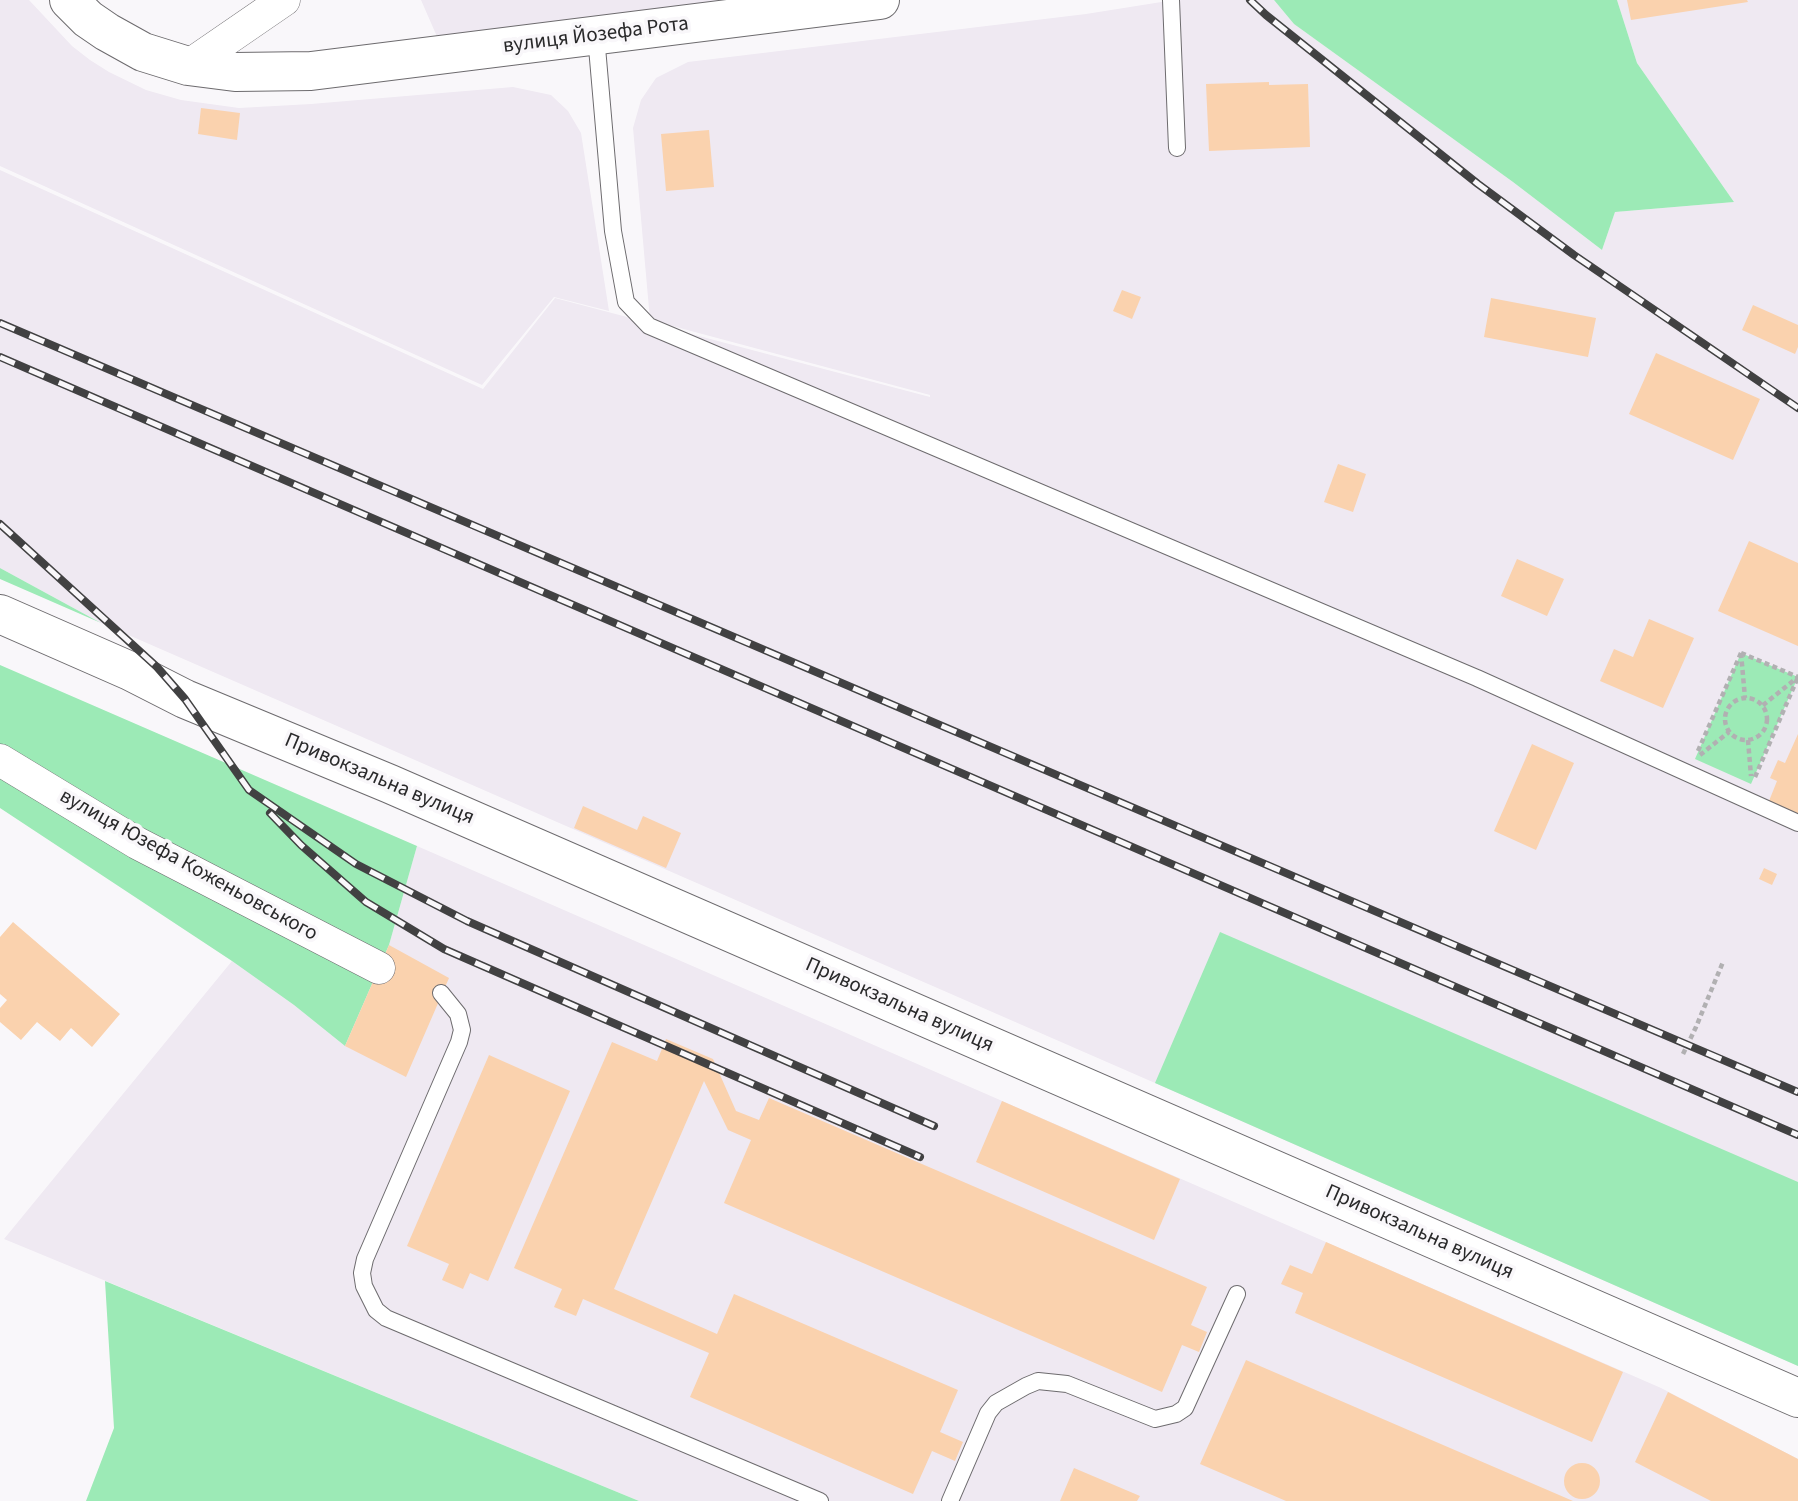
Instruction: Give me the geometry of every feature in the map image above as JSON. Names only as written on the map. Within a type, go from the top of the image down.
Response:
[{"type":"main road","name":"вулиця Йозефа Рота","points":[[69,0],[88,19],[132,47],[188,66],[236,72],[311,71],[880,0]]},
{"type":"main road","name":"Привокзальна вулиця","points":[[0,614],[130,671],[185,699],[390,784],[1798,1398]]},
{"type":"street","points":[[188,66],[284,0]]},
{"type":"street","name":"вулиця Юзефа Коженьовського","points":[[0,760],[137,843],[379,968]]},
{"type":"lane","points":[[1171,0],[1177,149]]},
{"type":"lane","points":[[596,36],[612,231],[626,302],[649,326],[1477,678],[1798,823]]},
{"type":"lane","points":[[442,993],[458,1014],[461,1030],[459,1042],[369,1246],[362,1273],[364,1286],[376,1310],[386,1318],[820,1501]]},
{"type":"lane","points":[[950,1501],[988,1413],[996,1404],[1038,1381],[1067,1384],[1155,1419],[1176,1414],[1185,1408],[1237,1294]]},
{"type":"path","points":[[1741,653],[1798,677]]},
{"type":"path","points":[[1741,653],[1745,698]]},
{"type":"path","points":[[1729,732],[1695,759],[1741,653]]},
{"type":"path","points":[[1762,706],[1798,677]]},
{"type":"path","points":[[1748,740],[1751,784],[1798,677]]},
{"type":"path","points":[[1745,698],[1756,700],[1767,718],[1759,736],[1748,740],[1738,739],[1729,732],[1724,717],[1726,710],[1736,700],[1745,698]]},
{"type":"path","points":[[1683,1054],[1723,962]]},
{"type":"shaded area","points":[[0,0],[29,0],[72,46],[90,60],[146,90],[181,100],[239,108],[513,87],[551,95],[568,111],[581,133],[609,311],[554,297],[482,385],[0,166]]},
{"type":"shaded area","points":[[421,0],[730,0],[442,48]]},
{"type":"shaded area","points":[[1174,0],[1274,0],[1294,24],[1513,182],[1602,250],[1615,212],[1734,202],[1637,63],[1617,0],[1798,0],[1798,1366],[101,623],[0,568],[0,170],[483,389],[555,298],[930,397],[650,320],[633,128],[641,100],[656,78],[688,62],[1086,14]]},
{"type":"shaded area","points":[[417,846],[1661,1388],[1798,1459],[1798,1501],[639,1501],[4,1239],[232,961],[294,1005],[345,1046],[389,945]]},
{"type":"green space","points":[[1274,0],[1617,0],[1637,63],[1734,202],[1615,212],[1602,250],[1513,182],[1294,24]]},
{"type":"green space","points":[[0,568],[101,623],[0,579]]},
{"type":"green space","points":[[1741,653],[1798,677],[1751,784],[1695,759]]},
{"type":"green space","points":[[0,665],[417,846],[389,945],[345,1046],[294,1005],[232,961],[0,808]]},
{"type":"green space","points":[[1220,932],[1798,1182],[1798,1366],[1155,1083]]},
{"type":"green space","points":[[105,1281],[639,1501],[86,1501],[114,1428]]},
{"type":"building","points":[[1627,0],[1747,0],[1748,2],[1631,20]]},
{"type":"building","points":[[1269,82],[1269,85],[1308,84],[1310,147],[1209,151],[1206,84]]},
{"type":"building","points":[[201,108],[240,113],[237,140],[198,134]]},
{"type":"building","points":[[709,130],[714,187],[666,191],[661,134]]},
{"type":"building","points":[[1122,290],[1141,297],[1132,319],[1113,311]]},
{"type":"building","points":[[1491,298],[1596,318],[1588,357],[1484,337]]},
{"type":"building","points":[[1753,305],[1798,325],[1798,347],[1795,354],[1742,330]]},
{"type":"building","points":[[1656,353],[1760,399],[1733,460],[1629,414]]},
{"type":"building","points":[[1338,464],[1366,474],[1353,512],[1324,502]]},
{"type":"building","points":[[1749,541],[1798,563],[1798,646],[1718,611]]},
{"type":"building","points":[[1517,559],[1564,579],[1547,616],[1501,596]]},
{"type":"building","points":[[1649,619],[1694,638],[1663,708],[1600,681],[1614,649],[1633,657]]},
{"type":"building","points":[[1798,734],[1798,814],[1769,801],[1777,781],[1770,778],[1778,760],[1785,763]]},
{"type":"building","points":[[1532,744],[1574,763],[1536,850],[1494,831]]},
{"type":"building","points":[[583,806],[637,830],[643,816],[681,833],[666,868],[574,828]]},
{"type":"building","points":[[1764,868],[1777,874],[1772,885],[1759,879]]},
{"type":"building","points":[[13,922],[120,1014],[92,1047],[71,1028],[60,1041],[37,1022],[21,1040],[0,1022],[0,1008],[7,1000],[0,994],[0,937]]},
{"type":"building","points":[[389,945],[449,978],[406,1077],[345,1046]]},
{"type":"building","points":[[666,1039],[713,1059],[736,1111],[759,1120],[769,1098],[1207,1287],[1191,1325],[1207,1332],[1199,1352],[1182,1345],[1162,1392],[724,1203],[751,1140],[728,1130],[704,1081],[614,1289],[717,1334],[734,1294],[958,1390],[940,1432],[963,1442],[955,1461],[932,1451],[913,1494],[690,1397],[709,1353],[583,1299],[576,1316],[554,1307],[562,1289],[514,1268],[612,1042],[657,1061]]},
{"type":"building","points":[[489,1055],[570,1091],[488,1281],[470,1273],[463,1289],[442,1280],[449,1264],[407,1246]]},
{"type":"building","points":[[1002,1101],[1180,1179],[1154,1240],[976,1162]]},
{"type":"building","points":[[1326,1242],[1623,1372],[1592,1442],[1295,1313],[1303,1293],[1281,1284],[1290,1265],[1312,1274]]},
{"type":"building","points":[[1246,1360],[1573,1501],[1286,1501],[1200,1464]]},
{"type":"building","points":[[1668,1392],[1798,1459],[1798,1501],[1711,1501],[1635,1462]]},
{"type":"building","points":[[1582,1463],[1595,1468],[1600,1481],[1595,1494],[1582,1499],[1569,1494],[1564,1481],[1569,1468]]},
{"type":"building","points":[[1074,1468],[1140,1496],[1137,1501],[1060,1501]]},
{"type":"railway","points":[[1250,0],[1478,184],[1574,255],[1798,408]]},
{"type":"railway","points":[[0,323],[1798,1092]]},
{"type":"railway","points":[[0,357],[1798,1135]]},
{"type":"railway","points":[[0,524],[157,667],[185,699],[249,790],[356,864],[467,921],[934,1126]]},
{"type":"railway","points":[[270,813],[301,845],[366,902],[444,949],[920,1157]]}]
